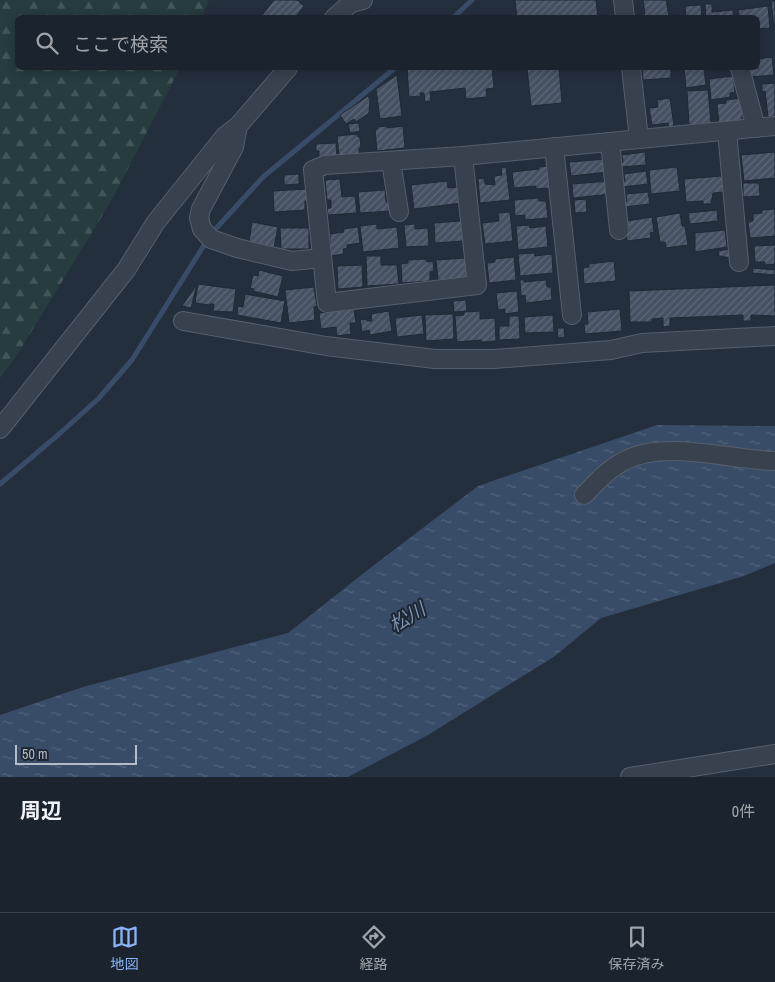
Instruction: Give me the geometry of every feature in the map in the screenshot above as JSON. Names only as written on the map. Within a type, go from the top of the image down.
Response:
[{"type":"street","points":[[623,0],[625,15]]},
{"type":"street","points":[[338,15],[356,1]]},
{"type":"street","points":[[0,428],[126,270],[156,222],[219,143],[238,126],[286,70]]},
{"type":"street","points":[[631,70],[639,139]]},
{"type":"street","points":[[741,70],[756,128]]},
{"type":"street","points":[[238,126],[234,147],[201,208],[199,218],[202,228],[210,239],[279,259],[292,261],[322,258]]},
{"type":"street","points":[[463,156],[477,285],[327,303],[313,170],[325,165],[463,156],[775,126]]},
{"type":"street","points":[[727,131],[738,262]]},
{"type":"street","points":[[610,142],[619,230]]},
{"type":"street","points":[[554,147],[572,315]]},
{"type":"street","points":[[391,161],[399,212]]},
{"type":"street","points":[[183,321],[326,346],[435,359],[494,359],[611,350],[642,343],[775,336]]},
{"type":"street","points":[[584,496],[606,473],[624,461],[650,451],[669,450],[775,461]]},
{"type":"street","points":[[630,777],[775,754]]},
{"type":"green space","points":[[0,0],[209,0],[203,15],[15,15],[15,70],[179,70],[110,203],[17,355],[0,378]]},
{"type":"water","name":"松川","points":[[657,425],[775,426],[775,563],[744,576],[601,618],[555,656],[428,735],[348,777],[0,777],[0,715],[83,687],[288,633],[478,486]]},
{"type":"building","points":[[274,0],[297,0],[304,6],[297,15],[262,15]]},
{"type":"building","points":[[515,0],[596,0],[598,15],[517,15]]},
{"type":"building","points":[[643,0],[666,0],[669,15],[635,15],[645,14]]},
{"type":"building","points":[[771,1],[775,1],[775,26],[774,26]]},
{"type":"building","points":[[705,4],[712,4],[712,12],[733,10],[734,15],[706,15]]},
{"type":"building","points":[[701,5],[702,15],[686,15],[685,6]]},
{"type":"building","points":[[768,6],[770,28],[760,29],[760,15],[739,15],[738,10]]},
{"type":"building","points":[[772,57],[774,75],[751,77],[751,73],[747,73],[746,70],[760,70],[760,59]]},
{"type":"building","points":[[407,70],[492,70],[494,88],[486,89],[487,97],[466,99],[465,88],[430,92],[431,101],[425,102],[424,93],[420,93],[421,96],[409,97]]},
{"type":"building","points":[[527,70],[559,70],[562,103],[531,106]]},
{"type":"building","points":[[642,70],[671,70],[671,78],[643,80]]},
{"type":"building","points":[[684,70],[704,70],[706,85],[686,88]]},
{"type":"building","points":[[397,75],[402,116],[380,119],[376,89]]},
{"type":"building","points":[[733,76],[735,92],[730,93],[730,97],[711,100],[709,79]]},
{"type":"building","points":[[775,83],[775,116],[768,117],[765,91],[762,92],[762,84]]},
{"type":"building","points":[[708,90],[711,123],[689,125],[687,91]]},
{"type":"building","points":[[368,96],[370,100],[369,113],[356,122],[354,119],[346,124],[340,115]]},
{"type":"building","points":[[670,98],[674,126],[669,127],[668,123],[652,125],[649,108],[658,107],[657,100]]},
{"type":"building","points":[[741,98],[743,113],[741,121],[719,124],[717,104],[726,103],[726,100]]},
{"type":"building","points":[[359,123],[360,131],[350,133],[348,124]]},
{"type":"building","points":[[387,126],[387,128],[403,126],[405,148],[377,151],[375,129]]},
{"type":"building","points":[[357,134],[360,137],[361,148],[359,148],[359,154],[339,156],[337,136]]},
{"type":"building","points":[[336,143],[337,158],[319,159],[319,151],[316,151],[316,144]]},
{"type":"building","points":[[645,152],[646,165],[621,167],[620,162],[623,162],[622,155]]},
{"type":"building","points":[[775,152],[775,178],[744,181],[741,155]]},
{"type":"building","points":[[607,159],[608,172],[571,176],[569,162]]},
{"type":"building","points":[[549,166],[551,188],[536,189],[536,186],[514,188],[512,172]]},
{"type":"building","points":[[506,167],[510,200],[480,203],[478,179],[484,178],[485,184],[495,185],[494,176],[502,175],[501,168]]},
{"type":"building","points":[[677,167],[680,191],[651,194],[649,170]]},
{"type":"building","points":[[646,171],[648,184],[622,187],[622,182],[625,181],[624,174]]},
{"type":"building","points":[[299,174],[299,184],[284,185],[284,175]]},
{"type":"building","points":[[722,176],[724,192],[713,193],[711,204],[703,204],[703,201],[686,202],[684,179]]},
{"type":"building","points":[[340,179],[342,197],[355,196],[357,213],[328,215],[327,208],[331,208],[331,200],[327,200],[325,180]]},
{"type":"building","points":[[447,181],[448,188],[460,187],[462,203],[414,209],[411,185]]},
{"type":"building","points":[[610,181],[611,194],[573,198],[572,184]]},
{"type":"building","points":[[743,183],[759,183],[760,196],[743,197]]},
{"type":"building","points":[[307,189],[308,201],[305,201],[305,210],[274,212],[273,191]]},
{"type":"building","points":[[385,190],[386,202],[390,202],[391,211],[360,213],[358,192]]},
{"type":"building","points":[[648,192],[650,204],[624,207],[624,202],[627,201],[626,194]]},
{"type":"building","points":[[539,198],[539,201],[546,201],[548,218],[525,220],[525,215],[515,216],[514,200]]},
{"type":"building","points":[[586,199],[587,212],[575,213],[574,200]]},
{"type":"building","points":[[775,209],[775,236],[750,238],[748,222],[753,221],[753,214],[762,213],[762,210]]},
{"type":"building","points":[[717,210],[718,221],[690,224],[688,213]]},
{"type":"building","points":[[510,212],[513,241],[485,244],[482,223],[499,221],[498,213]]},
{"type":"building","points":[[680,213],[682,226],[685,226],[688,245],[666,248],[665,242],[660,242],[656,217]]},
{"type":"building","points":[[652,217],[654,232],[650,233],[651,238],[627,241],[626,232],[629,231],[627,221]]},
{"type":"building","points":[[461,221],[463,241],[435,243],[434,223]]},
{"type":"building","points":[[252,222],[278,227],[274,247],[249,242]]},
{"type":"building","points":[[377,224],[377,229],[397,227],[399,248],[363,252],[360,226]]},
{"type":"building","points":[[415,224],[415,229],[428,228],[429,246],[406,247],[404,225]]},
{"type":"building","points":[[529,225],[530,228],[546,226],[548,247],[518,250],[516,226]]},
{"type":"building","points":[[358,227],[360,243],[347,245],[347,248],[343,249],[344,254],[331,256],[330,234],[344,232],[343,229]]},
{"type":"building","points":[[280,228],[309,228],[309,249],[281,249]]},
{"type":"building","points":[[725,230],[727,247],[695,252],[695,233]]},
{"type":"building","points":[[775,245],[775,264],[765,265],[765,262],[755,262],[754,246]]},
{"type":"building","points":[[730,249],[731,258],[719,256],[718,251]]},
{"type":"building","points":[[534,253],[535,256],[552,254],[553,273],[520,276],[518,254]]},
{"type":"building","points":[[366,256],[381,256],[381,265],[397,265],[399,284],[367,286]]},
{"type":"building","points":[[514,257],[516,280],[489,283],[487,263],[495,262],[495,259]]},
{"type":"building","points":[[465,258],[467,279],[438,280],[436,260]]},
{"type":"building","points":[[426,259],[427,262],[433,261],[434,271],[430,272],[430,281],[402,283],[401,264],[408,263],[408,260]]},
{"type":"building","points":[[614,261],[616,281],[584,284],[583,268],[589,267],[589,264]]},
{"type":"building","points":[[362,265],[363,287],[338,289],[337,266]]},
{"type":"building","points":[[753,268],[775,270],[775,275],[752,273]]},
{"type":"building","points":[[259,270],[283,276],[278,297],[253,291],[254,289],[250,288],[253,275],[258,276]]},
{"type":"building","points":[[520,280],[524,280],[524,282],[546,280],[547,287],[551,287],[552,300],[526,303],[525,295],[521,296]]},
{"type":"building","points":[[197,284],[191,308],[182,306]]},
{"type":"building","points":[[198,284],[236,289],[233,312],[213,311],[214,304],[195,303]]},
{"type":"building","points":[[775,285],[775,316],[751,315],[751,321],[743,321],[743,315],[670,318],[670,326],[663,327],[663,318],[652,319],[652,322],[630,322],[629,291]]},
{"type":"building","points":[[314,287],[317,306],[314,307],[315,320],[289,323],[285,290]]},
{"type":"building","points":[[517,291],[519,312],[505,314],[505,309],[498,310],[496,293]]},
{"type":"building","points":[[245,294],[285,301],[281,323],[237,315],[238,306],[243,307]]},
{"type":"building","points":[[466,300],[467,311],[454,312],[453,301]]},
{"type":"building","points":[[354,309],[356,323],[350,323],[351,334],[337,336],[336,327],[321,329],[319,313]]},
{"type":"building","points":[[620,309],[622,331],[585,334],[584,324],[588,324],[587,312]]},
{"type":"building","points":[[389,311],[392,331],[370,335],[369,330],[362,332],[360,320],[367,319],[367,321],[372,321],[371,314]]},
{"type":"building","points":[[480,311],[480,319],[495,318],[496,341],[457,342],[455,316],[464,315],[464,312]]},
{"type":"building","points":[[453,314],[454,339],[426,341],[425,315]]},
{"type":"building","points":[[422,315],[424,334],[397,337],[395,318]]},
{"type":"building","points":[[553,315],[554,332],[525,333],[524,317]]},
{"type":"building","points":[[509,316],[519,316],[520,339],[499,340],[499,326],[509,326]]},
{"type":"building","points":[[557,328],[564,328],[565,337],[558,338]]},
{"type":"waterway","points":[[456,15],[472,0]]},
{"type":"waterway","points":[[0,484],[98,399],[132,360],[211,234],[263,177],[393,70]]}]
